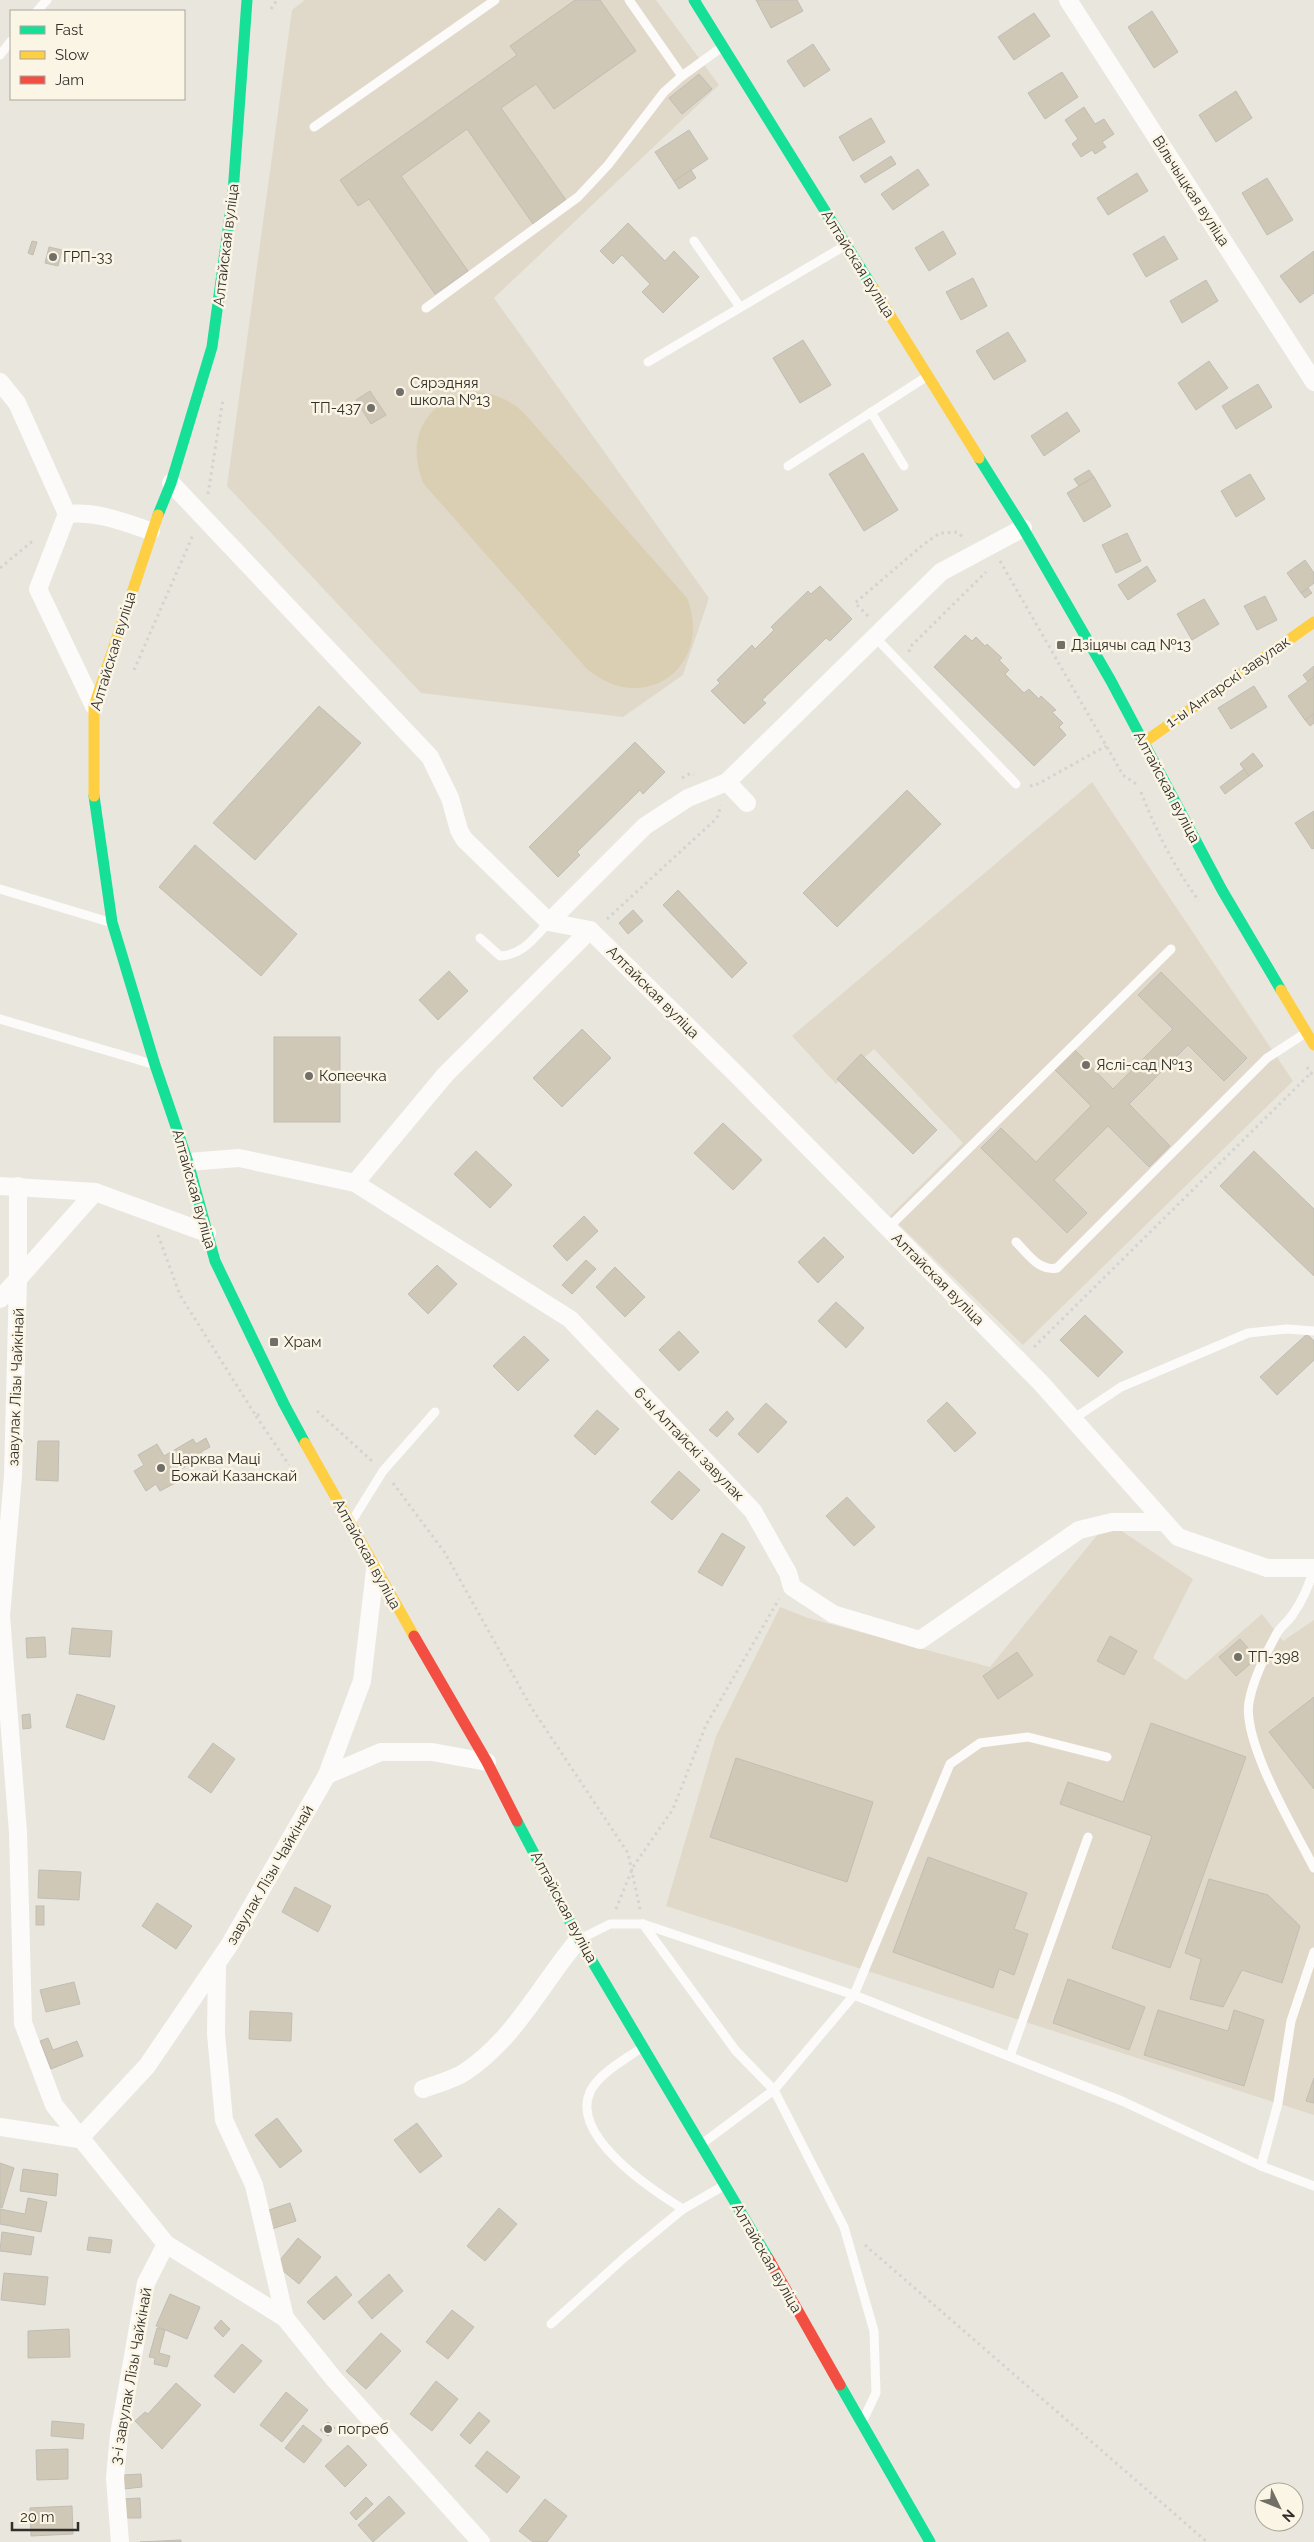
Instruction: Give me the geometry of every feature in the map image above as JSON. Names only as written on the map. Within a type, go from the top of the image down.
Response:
[{"type":"main road","name":"Алтайская вуліца","points":[[247,0],[233,193],[212,347],[171,484],[151,531],[94,706],[92,791],[112,922],[155,1065],[188,1162],[215,1261],[284,1404],[375,1570],[486,1762],[579,1939],[726,2185],[930,2542]]},
{"type":"main road","name":"Алтайская вуліца","points":[[694,0],[1023,528],[1111,681],[1222,890],[1312,1035]]},
{"type":"main road","name":"1-ы Ангарскі завулак","points":[[1143,743],[1314,622]]},
{"type":"street","name":"Вільчыцкая вуліца","points":[[1068,0],[1314,382]]},
{"type":"street","points":[[0,382],[17,403],[67,514],[38,589],[94,706]]},
{"type":"street","points":[[171,484],[430,757],[450,798],[459,830],[464,839],[549,922],[590,930]]},
{"type":"street","points":[[67,514],[85,512],[107,516],[151,531]]},
{"type":"street","points":[[549,922],[645,826],[688,798],[727,782],[874,629],[942,572],[1023,528]]},
{"type":"street","points":[[727,782],[747,802]]},
{"type":"street","points":[[355,1183],[445,1075],[590,930]]},
{"type":"street","name":"Алтайская вуліца","points":[[590,930],[1019,1361],[1178,1537],[1267,1568],[1314,1569]]},
{"type":"street","name":"6-ы Алтайскі завулак","points":[[188,1162],[239,1158],[355,1183],[570,1319],[753,1511],[788,1573],[792,1587]]},
{"type":"street","points":[[0,1186],[95,1192],[208,1233]]},
{"type":"street","name":"завулак Лізы Чайкінай","points":[[18,1186],[18,1279],[13,1476],[1,1616],[5,1734],[18,1832],[23,2022],[54,2105],[79,2139],[166,2244],[285,2318],[334,2378],[481,2542]]},
{"type":"street","name":"завулак Лізы Чайкінай","points":[[0,1298],[95,1192]]},
{"type":"street","points":[[792,1587],[833,1614],[920,1640],[1079,1530],[1112,1522],[1164,1522]]},
{"type":"street","name":"завулак Лізы Чайкінай","points":[[79,2139],[148,2066],[217,1964],[327,1775],[362,1681],[375,1570]]},
{"type":"street","points":[[327,1775],[381,1752],[432,1752],[486,1762]]},
{"type":"street","points":[[423,2089],[463,2073],[491,2053],[517,2025],[557,1965],[579,1939]]},
{"type":"street","points":[[217,1964],[216,2034],[224,2120],[254,2185],[285,2318]]},
{"type":"street","points":[[0,2126],[79,2139]]},
{"type":"street","name":"3-і завулак Лізы Чайкінай","points":[[120,2542],[115,2478],[119,2435],[146,2283],[166,2244]]},
{"type":"lane","points":[[38,10],[47,0]]},
{"type":"lane","points":[[314,128],[494,0]]},
{"type":"lane","points":[[628,0],[682,76]]},
{"type":"lane","points":[[0,54],[10,42]]},
{"type":"lane","points":[[426,308],[578,197],[608,165],[664,92],[682,76],[723,46]]},
{"type":"lane","points":[[694,241],[740,307]]},
{"type":"lane","points":[[648,362],[846,245]]},
{"type":"lane","points":[[788,466],[928,375]]},
{"type":"lane","points":[[871,412],[904,466]]},
{"type":"lane","points":[[874,629],[1021,784]]},
{"type":"lane","points":[[0,889],[112,922]]},
{"type":"lane","points":[[480,938],[500,956],[511,955],[521,951],[549,922]]},
{"type":"lane","points":[[888,1228],[1171,949]]},
{"type":"lane","points":[[0,1019],[155,1065]]},
{"type":"lane","points":[[1016,1242],[1041,1267],[1057,1268],[1267,1058],[1312,1035]]},
{"type":"lane","points":[[1073,1419],[1121,1387],[1248,1333],[1286,1329],[1314,1331]]},
{"type":"lane","points":[[351,1524],[383,1471],[435,1412]]},
{"type":"lane","points":[[1314,1569],[1305,1595],[1292,1616],[1276,1633],[1260,1669],[1249,1703],[1250,1731],[1273,1788],[1314,1868]]},
{"type":"lane","points":[[702,2144],[774,2090],[854,1995],[950,1764],[980,1742],[1028,1737],[1107,1757]]},
{"type":"lane","points":[[1010,2056],[1088,1838]]},
{"type":"lane","points":[[579,1939],[610,1924],[643,1924],[854,1995],[1122,2101],[1261,2166],[1314,2186]]},
{"type":"lane","points":[[643,1924],[736,2051],[774,2090],[844,2226],[874,2330],[876,2393],[862,2423]]},
{"type":"lane","points":[[1261,2166],[1278,2103],[1291,2021],[1314,1952]]},
{"type":"lane","points":[[644,2046],[601,2077],[590,2092],[586,2107],[590,2123],[624,2168],[683,2209]]},
{"type":"lane","points":[[551,2324],[625,2257],[683,2209],[726,2185]]},
{"type":"path","points":[[269,12],[277,0]]},
{"type":"path","points":[[134,670],[185,549],[210,506],[208,490],[223,397]]},
{"type":"path","points":[[874,629],[855,603],[899,564],[940,533],[957,532],[966,540],[972,541]]},
{"type":"path","points":[[909,660],[910,648],[999,559],[1106,746],[1032,787],[1021,784]]},
{"type":"path","points":[[679,781],[691,772],[698,776]]},
{"type":"path","points":[[1019,1361],[1314,1070]]},
{"type":"path","points":[[149,1212],[180,1295],[256,1416],[284,1404]]},
{"type":"path","points":[[313,1408],[383,1471],[445,1553],[530,1707],[628,1853],[633,1867],[643,1924]]},
{"type":"path","points":[[610,1924],[633,1867],[673,1809],[706,1725],[775,1602],[792,1587]]},
{"type":"path","points":[[844,2226],[1207,2542]]},
{"type":"shaded area","name":"Сярэдняя школа №13","points":[[305,0],[656,0],[719,85],[494,298],[709,598],[683,675],[623,717],[421,693],[227,486],[292,10]]},
{"type":"shaded area","points":[[469,392],[498,396],[523,412],[687,598],[693,623],[691,645],[682,663],[668,677],[650,686],[630,688],[608,683],[587,669],[423,483],[418,467],[417,452],[418,438],[422,426],[430,414],[440,405]]},
{"type":"shaded area","name":"Яслі-сад №13","points":[[1092,782],[1293,1081],[1023,1345],[890,1216],[963,1143],[874,1049],[836,1084],[792,1036]]},
{"type":"shaded area","points":[[1116,1527],[1193,1579],[1153,1658],[1186,1680],[1262,1614],[1283,1641],[1314,1620],[1314,2115],[666,1906],[716,1736],[780,1607],[808,1618],[990,1667],[1098,1534]]},
{"type":"building","points":[[575,0],[600,0],[636,51],[554,109],[536,84],[501,108],[566,200],[533,224],[467,129],[401,176],[468,271],[435,294],[369,199],[358,206],[340,180],[517,55],[510,46]]},
{"type":"building","points":[[756,0],[797,0],[803,11],[771,28]]},
{"type":"building","points":[[1152,11],[1178,52],[1154,68],[1128,27]]},
{"type":"building","points":[[1034,13],[1050,36],[1014,60],[998,37]]},
{"type":"building","points":[[813,44],[830,70],[804,87],[787,61]]},
{"type":"building","points":[[1062,72],[1078,97],[1045,119],[1028,93]]},
{"type":"building","points":[[699,74],[712,89],[682,114],[669,98]]},
{"type":"building","points":[[1236,91],[1252,118],[1216,142],[1199,115]]},
{"type":"building","points":[[1084,107],[1095,124],[1104,119],[1114,134],[1102,142],[1106,147],[1095,154],[1092,150],[1081,157],[1072,144],[1078,139],[1065,120]]},
{"type":"building","points":[[871,118],[885,142],[853,161],[839,137]]},
{"type":"building","points":[[689,130],[708,159],[674,181],[655,152]]},
{"type":"building","points":[[891,156],[896,164],[865,183],[860,176]]},
{"type":"building","points":[[918,169],[929,185],[893,210],[881,194]]},
{"type":"building","points":[[691,170],[696,178],[679,189],[674,181]]},
{"type":"building","points":[[1137,173],[1148,191],[1108,215],[1097,198]]},
{"type":"building","points":[[1267,178],[1293,220],[1267,235],[1242,193]]},
{"type":"building","points":[[628,223],[665,261],[674,251],[699,277],[663,313],[642,292],[650,284],[622,255],[613,264],[600,251]]},
{"type":"building","points":[[943,231],[956,254],[929,271],[915,248]]},
{"type":"building","points":[[1164,236],[1178,259],[1146,277],[1133,254]]},
{"type":"building","points":[[32,241],[37,242],[33,255],[28,253]]},
{"type":"building","name":"ГРП-33","points":[[49,247],[62,250],[58,266],[45,263]]},
{"type":"building","points":[[1314,251],[1314,293],[1300,303],[1280,276]]},
{"type":"building","points":[[973,278],[987,306],[961,320],[946,292]]},
{"type":"building","points":[[1206,280],[1218,301],[1182,323],[1170,301]]},
{"type":"building","points":[[1008,332],[1026,361],[994,380],[976,351]]},
{"type":"building","points":[[803,340],[831,385],[800,403],[773,358]]},
{"type":"building","points":[[1209,361],[1228,388],[1196,410],[1178,383]]},
{"type":"building","points":[[1258,384],[1272,407],[1236,429],[1222,406]]},
{"type":"building","name":"ТП-437","points":[[370,391],[386,415],[371,424],[356,400]]},
{"type":"building","points":[[1067,412],[1080,431],[1044,456],[1031,436]]},
{"type":"building","points":[[863,453],[898,510],[864,531],[829,474]]},
{"type":"building","points":[[1089,470],[1094,477],[1079,486],[1074,479]]},
{"type":"building","points":[[1250,474],[1265,499],[1236,517],[1221,491]]},
{"type":"building","points":[[1094,477],[1111,506],[1084,522],[1067,493]]},
{"type":"building","points":[[1127,533],[1141,561],[1116,573],[1102,545]]},
{"type":"building","points":[[1305,560],[1314,573],[1314,583],[1301,593],[1287,573]]},
{"type":"building","points":[[1147,566],[1156,581],[1128,600],[1118,585]]},
{"type":"building","points":[[820,586],[852,619],[830,641],[826,638],[762,700],[766,703],[744,724],[711,691],[720,683],[717,680],[752,645],[755,649],[774,630],[771,627],[808,591],[811,594]]},
{"type":"building","points":[[1308,588],[1312,593],[1305,598],[1301,593]]},
{"type":"building","points":[[1265,596],[1277,620],[1257,630],[1244,606]]},
{"type":"building","points":[[1204,599],[1219,624],[1192,640],[1177,614]]},
{"type":"building","points":[[965,635],[972,641],[976,637],[985,646],[987,644],[1002,658],[999,660],[1009,670],[1005,674],[1024,693],[1029,689],[1039,699],[1041,696],[1056,710],[1052,712],[1063,723],[1059,727],[1066,735],[1034,766],[934,667]]},
{"type":"building","points":[[1314,666],[1314,677],[1308,682],[1303,675]]},
{"type":"building","points":[[1314,677],[1314,714],[1305,720],[1288,696]]},
{"type":"building","points":[[1254,686],[1267,707],[1231,729],[1218,708]]},
{"type":"building","points":[[319,706],[361,743],[255,860],[213,823]]},
{"type":"building","points":[[1314,714],[1314,723],[1310,726],[1305,720]]},
{"type":"building","points":[[635,742],[665,772],[643,794],[640,790],[577,852],[580,855],[558,877],[529,847]]},
{"type":"building","points":[[1253,753],[1263,766],[1249,776],[1240,764]]},
{"type":"building","points":[[1244,769],[1249,776],[1225,794],[1220,787]]},
{"type":"building","points":[[907,790],[941,824],[837,927],[803,893]]},
{"type":"building","points":[[1314,811],[1314,848],[1312,849],[1295,823]]},
{"type":"building","points":[[195,845],[297,934],[261,976],[159,887]]},
{"type":"building","points":[[678,890],[747,963],[732,978],[663,905]]},
{"type":"building","points":[[633,910],[643,921],[628,934],[619,923]]},
{"type":"building","points":[[449,971],[468,991],[438,1020],[419,1000]]},
{"type":"building","points":[[1161,972],[1247,1058],[1224,1081],[1188,1045],[1129,1104],[1170,1146],[1149,1167],[1108,1126],[1054,1180],[1087,1213],[1067,1233],[981,1148],[1001,1128],[1036,1162],[1091,1106],[1053,1068],[1073,1048],[1113,1089],[1173,1029],[1138,995]]},
{"type":"building","points":[[582,1029],[611,1058],[562,1107],[533,1078]]},
{"type":"building","points":[[274,1037],[340,1037],[340,1122],[274,1122]]},
{"type":"building","points":[[861,1054],[937,1130],[913,1154],[837,1079]]},
{"type":"building","points":[[723,1123],[762,1160],[733,1190],[694,1153]]},
{"type":"building","points":[[476,1151],[512,1185],[490,1208],[454,1174]]},
{"type":"building","points":[[1254,1151],[1314,1209],[1314,1276],[1220,1186]]},
{"type":"building","points":[[584,1216],[598,1231],[567,1261],[553,1246]]},
{"type":"building","points":[[824,1237],[844,1257],[818,1283],[798,1262]]},
{"type":"building","points":[[586,1260],[596,1269],[572,1294],[562,1285]]},
{"type":"building","points":[[437,1265],[457,1284],[428,1314],[408,1294]]},
{"type":"building","points":[[615,1267],[645,1297],[625,1317],[596,1287]]},
{"type":"building","points":[[836,1302],[864,1328],[846,1348],[818,1321]]},
{"type":"building","points":[[1085,1315],[1123,1352],[1098,1377],[1060,1340]]},
{"type":"building","points":[[679,1331],[699,1352],[679,1371],[659,1350]]},
{"type":"building","points":[[1307,1334],[1314,1341],[1314,1360],[1277,1395],[1260,1377]]},
{"type":"building","points":[[524,1336],[549,1360],[518,1391],[493,1366]]},
{"type":"building","points":[[947,1402],[976,1433],[955,1452],[927,1421]]},
{"type":"building","points":[[766,1403],[787,1422],[758,1453],[738,1434]]},
{"type":"building","points":[[597,1410],[619,1429],[595,1455],[574,1436]]},
{"type":"building","points":[[727,1411],[734,1419],[717,1437],[709,1430]]},
{"type":"building","name":"Царква Маці Божай Казанскай","points":[[206,1438],[210,1447],[201,1452],[203,1456],[173,1474],[177,1482],[160,1491],[156,1484],[146,1491],[134,1471],[144,1465],[138,1455],[157,1444],[164,1456],[193,1439],[196,1444]]},
{"type":"building","points":[[38,1441],[59,1441],[58,1481],[36,1480]]},
{"type":"building","points":[[679,1471],[700,1490],[672,1520],[651,1502]]},
{"type":"building","points":[[847,1497],[875,1527],[854,1546],[826,1516]]},
{"type":"building","points":[[722,1533],[745,1547],[722,1586],[698,1572]]},
{"type":"building","points":[[72,1628],[112,1631],[110,1657],[69,1654]]},
{"type":"building","points":[[1110,1636],[1137,1651],[1124,1675],[1097,1661]]},
{"type":"building","points":[[45,1637],[46,1657],[27,1658],[26,1638]]},
{"type":"building","name":"ТП-398","points":[[1240,1639],[1257,1658],[1236,1676],[1219,1657]]},
{"type":"building","points":[[1017,1652],[1033,1675],[998,1699],[983,1676]]},
{"type":"building","points":[[77,1694],[115,1706],[104,1740],[66,1727]]},
{"type":"building","points":[[1314,1697],[1314,1789],[1269,1732]]},
{"type":"building","points":[[30,1714],[31,1728],[23,1729],[22,1715]]},
{"type":"building","points":[[1151,1723],[1246,1757],[1170,1968],[1112,1948],[1152,1836],[1060,1804],[1068,1782],[1123,1802]]},
{"type":"building","points":[[213,1743],[235,1759],[211,1793],[188,1777]]},
{"type":"building","points":[[736,1758],[873,1802],[847,1882],[710,1837]]},
{"type":"building","points":[[928,1857],[1027,1893],[1014,1929],[1028,1934],[1014,1975],[999,1969],[993,1988],[893,1952]]},
{"type":"building","points":[[39,1870],[81,1872],[79,1900],[38,1898]]},
{"type":"building","points":[[1209,1879],[1268,1895],[1300,1926],[1282,1983],[1242,1970],[1223,2007],[1190,1999],[1201,1959],[1185,1953]]},
{"type":"building","points":[[295,1887],[331,1906],[318,1932],[282,1912]]},
{"type":"building","points":[[157,1903],[192,1926],[176,1949],[142,1926]]},
{"type":"building","points":[[36,1906],[44,1906],[44,1925],[36,1925]]},
{"type":"building","points":[[1068,1979],[1145,2007],[1129,2050],[1053,2023]]},
{"type":"building","points":[[74,1982],[80,2004],[46,2012],[40,1990]]},
{"type":"building","points":[[1158,2010],[1228,2031],[1234,2010],[1264,2020],[1244,2086],[1144,2055]]},
{"type":"building","points":[[250,2011],[292,2013],[291,2041],[249,2039]]},
{"type":"building","points":[[48,2038],[53,2050],[77,2041],[83,2056],[51,2069],[40,2041]]},
{"type":"building","points":[[1314,2078],[1314,2103],[1306,2101]]},
{"type":"building","points":[[277,2118],[302,2151],[280,2168],[255,2135]]},
{"type":"building","points":[[417,2123],[442,2156],[420,2173],[394,2140]]},
{"type":"building","points":[[0,2163],[14,2168],[2,2208],[0,2207]]},
{"type":"building","points":[[23,2169],[58,2174],[56,2196],[20,2191]]},
{"type":"building","points":[[28,2198],[47,2202],[41,2232],[0,2224],[0,2209],[25,2214]]},
{"type":"building","points":[[290,2203],[296,2221],[269,2230],[263,2212]]},
{"type":"building","points":[[499,2208],[517,2224],[485,2261],[467,2246]]},
{"type":"building","points":[[2,2232],[34,2237],[31,2255],[0,2251]]},
{"type":"building","points":[[89,2237],[112,2240],[110,2253],[87,2250]]},
{"type":"building","points":[[298,2238],[321,2257],[299,2284],[276,2265]]},
{"type":"building","points":[[4,2273],[48,2277],[45,2305],[1,2300]]},
{"type":"building","points":[[389,2274],[403,2291],[372,2319],[358,2302]]},
{"type":"building","points":[[336,2276],[352,2295],[324,2320],[307,2302]]},
{"type":"building","points":[[170,2294],[200,2307],[187,2339],[156,2326]]},
{"type":"building","points":[[452,2310],[474,2327],[448,2359],[426,2342]]},
{"type":"building","points":[[221,2320],[230,2329],[223,2337],[214,2328]]},
{"type":"building","points":[[157,2328],[165,2330],[159,2353],[170,2356],[167,2367],[154,2364],[155,2358],[149,2357]]},
{"type":"building","points":[[69,2329],[70,2357],[28,2358],[28,2331]]},
{"type":"building","points":[[381,2333],[401,2351],[366,2389],[346,2371]]},
{"type":"building","points":[[242,2344],[262,2361],[234,2393],[214,2376]]},
{"type":"building","points":[[436,2381],[458,2399],[432,2431],[410,2414]]},
{"type":"building","points":[[176,2383],[201,2405],[162,2449],[135,2421],[145,2412],[148,2414]]},
{"type":"building","points":[[286,2392],[308,2410],[282,2442],[260,2425]]},
{"type":"building","points":[[479,2412],[490,2421],[470,2444],[460,2435]]},
{"type":"building","points":[[52,2421],[84,2424],[83,2439],[51,2436]]},
{"type":"building","name":"погреб","points":[[328,2422],[335,2428],[328,2436],[320,2430]]},
{"type":"building","points":[[303,2425],[322,2440],[304,2463],[285,2448]]},
{"type":"building","points":[[348,2445],[367,2465],[345,2487],[325,2466]]},
{"type":"building","points":[[68,2449],[68,2479],[37,2480],[36,2450]]},
{"type":"building","points":[[487,2451],[520,2477],[507,2493],[475,2466]]},
{"type":"building","points":[[141,2474],[142,2487],[124,2489],[123,2475]]},
{"type":"building","points":[[389,2496],[405,2513],[373,2542],[358,2525]]},
{"type":"building","points":[[366,2497],[373,2504],[356,2520],[350,2513]]},
{"type":"building","points":[[140,2498],[141,2518],[123,2518],[122,2499]]},
{"type":"building","points":[[545,2499],[567,2516],[547,2542],[533,2542],[519,2531]]},
{"type":"building","points":[[72,2506],[73,2534],[31,2536],[30,2508]]},
{"type":"building","points":[[181,2540],[181,2542],[140,2542]]},
{"type":"traffic: fast","points":[[158,515],[171,483],[212,347],[233,193],[247,0]]},
{"type":"traffic: fast","points":[[694,0],[873,288]]},
{"type":"traffic: fast","points":[[979,458],[1023,528],[1111,681],[1222,890],[1281,990]]},
{"type":"traffic: fast","points":[[94,796],[112,922],[155,1065],[188,1162],[215,1261],[284,1404],[305,1443]]},
{"type":"traffic: fast","points":[[517,1821],[579,1939],[768,2258]]},
{"type":"traffic: fast","points":[[840,2385],[930,2542]]},
{"type":"traffic: slow","points":[[873,288],[979,458]]},
{"type":"traffic: slow","points":[[94,796],[94,706],[158,515]]},
{"type":"traffic: slow","points":[[1143,743],[1314,622]]},
{"type":"traffic: slow","points":[[1281,990],[1314,1045]]},
{"type":"traffic: slow","points":[[305,1443],[414,1636]]},
{"type":"traffic: jam","points":[[414,1636],[487,1762],[517,1821]]},
{"type":"traffic: jam","points":[[768,2258],[840,2385]]},
{"type":"place","name":"ГРП-33","points":[[53,257]]},
{"type":"place","name":"Сярэдняя школа №13","points":[[400,392]]},
{"type":"place","name":"ТП-437","points":[[371,408]]},
{"type":"place","name":"Дзіцячы сад №13","points":[[1061,645]]},
{"type":"place","name":"Яслі-сад №13","points":[[1086,1065]]},
{"type":"place","name":"Копеечка","points":[[309,1076]]},
{"type":"place","name":"Храм","points":[[274,1342]]},
{"type":"place","name":"Царква Маці Божай Казанскай","points":[[161,1468]]},
{"type":"place","name":"ТП-398","points":[[1238,1657]]},
{"type":"place","name":"погреб","points":[[328,2429]]}]
